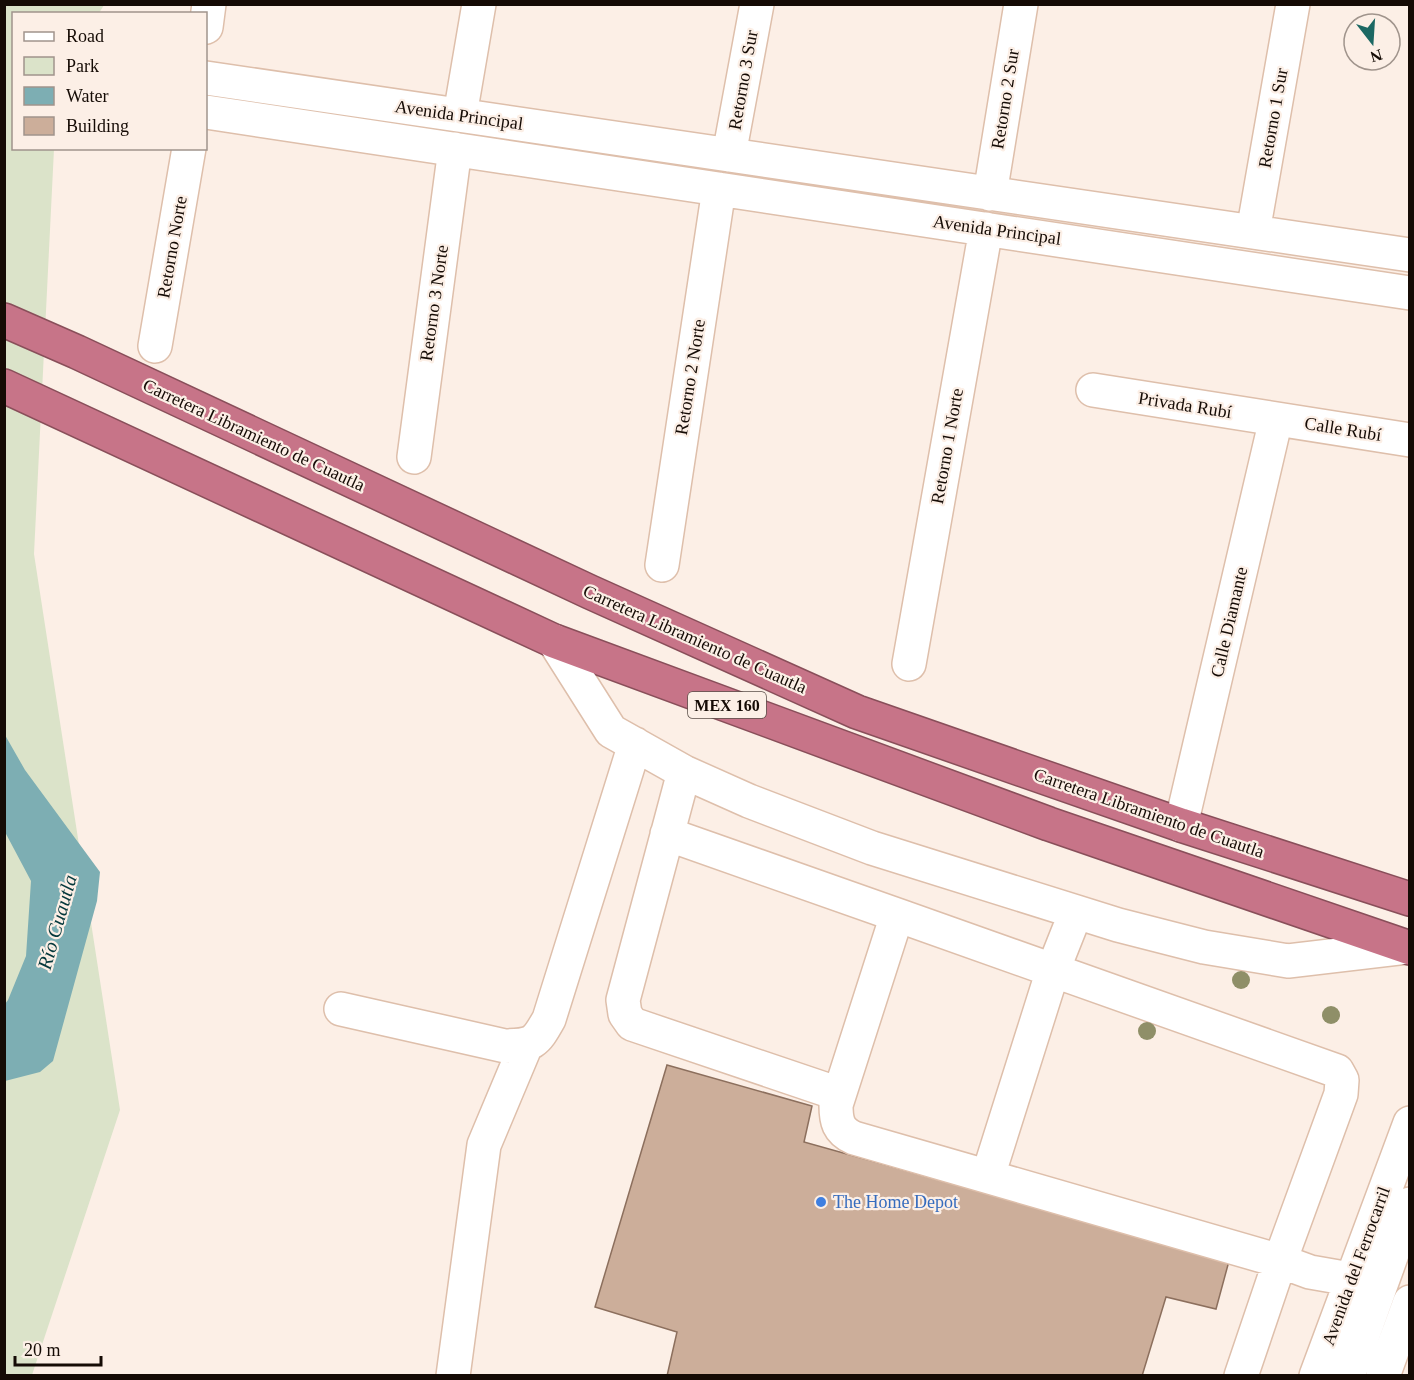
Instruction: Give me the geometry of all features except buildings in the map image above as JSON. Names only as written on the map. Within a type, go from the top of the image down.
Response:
[{"type":"highway","name":"Carretera Libramiento de Cuautla","points":[[4,321],[77,352],[580,587],[857,712],[1181,825],[1410,899]]},
{"type":"highway","name":"MEX 160","points":[[4,386],[554,641],[1049,824],[1408,947]]},
{"type":"street","points":[[460,115],[479,4]]},
{"type":"street","name":"Retorno 3 Sur","points":[[729,155],[757,4]]},
{"type":"street","name":"Retorno 2 Sur","points":[[990,194],[1021,4]]},
{"type":"street","name":"Retorno 1 Sur","points":[[1253,232],[1293,4]]},
{"type":"street","name":"Avenida Principal","points":[[207,78],[1403,254]]},
{"type":"street","points":[[326,130],[329,96]]},
{"type":"street","name":"Avenida Principal","points":[[207,112],[1400,291]]},
{"type":"street","points":[[584,169],[588,134]]},
{"type":"street","name":"Retorno 3 Norte","points":[[414,457],[454,149]]},
{"type":"street","name":"Retorno Norte","points":[[154,346],[189,150]]},
{"type":"street","points":[[872,212],[880,177]]},
{"type":"street","name":"Retorno 2 Norte","points":[[662,565],[718,189]]},
{"type":"street","points":[[1122,249],[1127,213]]},
{"type":"street","name":"Retorno 1 Norte","points":[[909,664],[986,229]]},
{"type":"street","points":[[1400,291],[1403,254]]},
{"type":"street","name":"Privada Rubí","points":[[1093,390],[1276,419]]},
{"type":"street","name":"Calle Diamante","points":[[1181,825],[1276,419]]},
{"type":"street","name":"Calle Rubí","points":[[1276,419],[1410,440]]},
{"type":"street","points":[[554,641],[611,731],[684,772],[749,801],[872,848],[1076,912],[1204,947],[1288,961],[1408,947]]},
{"type":"street","points":[[341,1009],[505,1046],[526,1045],[539,1037],[549,1019],[635,744]]},
{"type":"street","points":[[684,772],[623,1000],[626,1014],[632,1024],[839,1094]]},
{"type":"street","points":[[667,834],[1337,1071],[1342,1080],[1341,1094],[1241,1376]]},
{"type":"street","points":[[988,1176],[1053,970],[1076,912]]},
{"type":"street","points":[[897,915],[836,1105],[837,1123],[841,1131],[847,1135],[1280,1261],[1310,1272],[1350,1279]]},
{"type":"street","points":[[453,1376],[484,1145],[526,1045]]},
{"type":"street","name":"Avenida del Ferrocarril","points":[[1316,1376],[1350,1279],[1410,1123]]},
{"type":"street","name":"Avenida del Ferrocarril","points":[[1348,1376],[1410,1204]]},
{"type":"street","points":[[1383,1376],[1410,1302]]},
{"type":"green space","points":[[5,5],[104,5],[100,12],[12,12],[12,150],[54,150],[34,554],[120,1110],[32,1375],[5,1376]]},
{"type":"water","name":"Río Cuautla","points":[[5,735],[25,770],[100,872],[97,901],[53,1061],[40,1072],[5,1081],[5,1004],[26,956],[31,881],[5,832]]},
{"type":"place","name":"The Home Depot","points":[[821,1202]]}]
